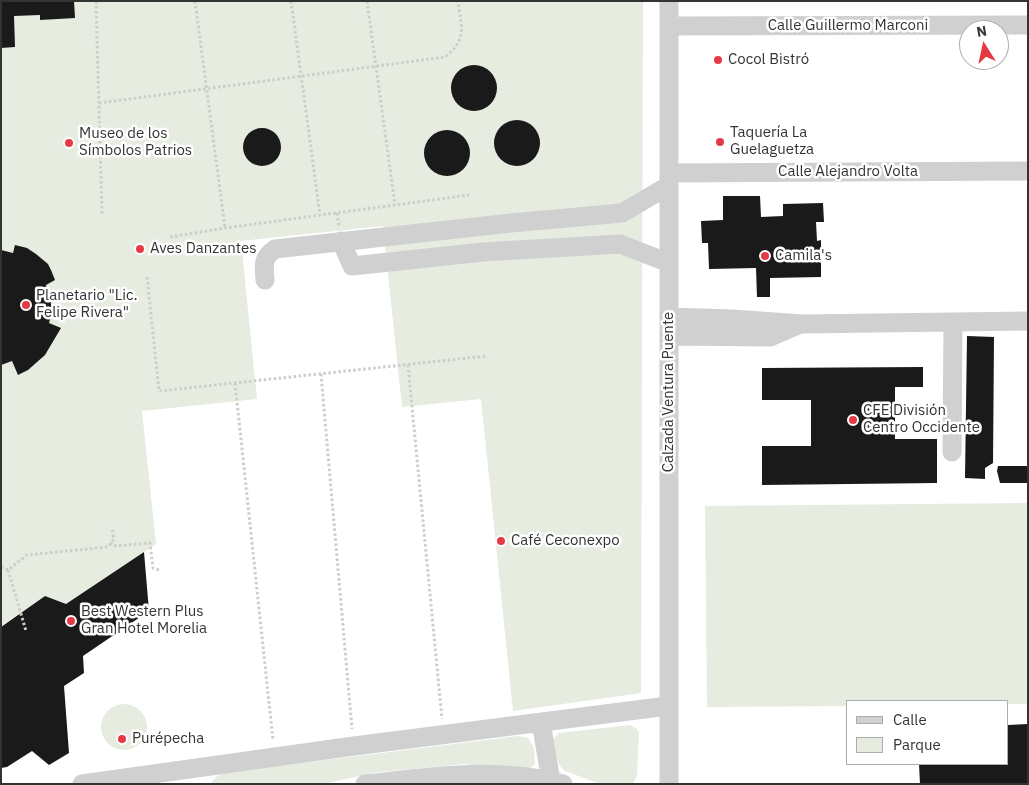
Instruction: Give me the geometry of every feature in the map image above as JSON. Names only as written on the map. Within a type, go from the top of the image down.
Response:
[{"type":"street","name":"Calzada Ventura Puente","points":[[669,1],[669,784]]},
{"type":"street","name":"Calle Guillermo Marconi","points":[[669,26],[1028,25]]},
{"type":"street","name":"Calle Alejandro Volta","points":[[669,178],[1028,171]]},
{"type":"street","points":[[265,280],[264,260],[268,254],[276,249],[511,223],[622,213],[668,186],[669,178]]},
{"type":"street","points":[[341,241],[360,266],[483,252],[620,244],[668,263],[669,268]]},
{"type":"street","points":[[669,327],[770,337],[802,324],[1028,321]]},
{"type":"street","points":[[952,322],[952,452]]},
{"type":"street","points":[[82,784],[198,776],[274,757],[668,706],[669,703]]},
{"type":"street","points":[[365,784],[465,773],[557,782],[541,722]]},
{"type":"path","points":[[96,1],[102,215]]},
{"type":"path","points":[[194,1],[225,228]]},
{"type":"path","points":[[291,1],[320,215]]},
{"type":"path","points":[[367,1],[395,205]]},
{"type":"path","points":[[99,103],[445,57],[457,47],[462,32],[458,1]]},
{"type":"path","points":[[170,237],[469,195]]},
{"type":"path","points":[[148,278],[159,391],[487,356]]},
{"type":"path","points":[[408,365],[443,734]]},
{"type":"path","points":[[321,374],[354,746]]},
{"type":"path","points":[[235,383],[274,757]]},
{"type":"path","points":[[8,570],[27,555],[108,547],[114,539],[112,527]]},
{"type":"path","points":[[110,543],[114,546],[150,542],[153,568],[158,570]]},
{"type":"path","points":[[1,566],[8,570],[26,631]]},
{"type":"green space","points":[[1,1],[643,1],[641,693],[513,711],[481,399],[402,407],[383,226],[241,241],[257,399],[142,411],[156,544],[66,604],[45,596],[1,626]]},
{"type":"green space","points":[[1028,503],[1028,704],[1009,704],[1009,700],[846,700],[846,706],[707,707],[705,506]]},
{"type":"green space","points":[[119,704],[129,704],[143,714],[147,727],[143,740],[137,746],[129,750],[119,750],[105,740],[101,732],[101,722],[111,708]]},
{"type":"green space","points":[[630,725],[639,732],[637,775],[633,784],[600,784],[565,771],[559,764],[554,738],[559,733]]},
{"type":"green space","points":[[518,736],[528,738],[534,748],[535,764],[528,771],[464,764],[379,772],[322,784],[212,784],[212,781],[221,773]]},
{"type":"building","points":[[1,1],[74,1],[75,18],[40,20],[40,15],[14,16],[15,47],[1,48]]},
{"type":"building","points":[[469,65],[479,65],[493,75],[497,88],[493,101],[487,107],[479,111],[469,111],[455,101],[451,93],[451,83],[461,69]]},
{"type":"building","points":[[512,120],[522,120],[536,130],[540,143],[536,156],[530,162],[522,166],[512,166],[498,156],[494,148],[494,138],[504,124]]},
{"type":"building","points":[[262,128],[275,134],[281,147],[275,160],[262,166],[249,160],[243,147],[249,134]]},
{"type":"building","points":[[442,130],[452,130],[466,140],[470,153],[466,166],[460,172],[452,176],[442,176],[428,166],[424,158],[424,148],[434,134]]},
{"type":"building","name":"Camila's","points":[[723,196],[760,196],[761,217],[783,216],[783,204],[823,203],[824,222],[816,222],[817,241],[821,240],[821,277],[770,278],[770,297],[757,297],[756,268],[709,269],[708,243],[702,243],[701,221],[723,220]]},
{"type":"building","name":"Planetario \"Lic. Felipe Rivera\"","points":[[15,245],[27,248],[48,264],[55,280],[46,285],[52,312],[49,323],[61,328],[45,355],[28,370],[18,375],[12,361],[1,365],[1,250],[13,253]]},
{"type":"building","points":[[967,336],[994,337],[993,463],[985,468],[985,479],[965,478]]},
{"type":"building","name":"CFE División Centro Occidente","points":[[923,367],[923,387],[895,387],[895,439],[937,439],[937,483],[762,485],[762,446],[811,446],[811,400],[762,400],[762,368]]},
{"type":"building","points":[[998,466],[1028,466],[1028,483],[1000,483],[997,471]]},
{"type":"building","points":[[144,552],[149,611],[83,656],[84,673],[64,686],[69,753],[49,765],[32,751],[7,767],[1,768],[1,627],[45,596],[66,604]]},
{"type":"building","points":[[1028,724],[1028,784],[920,784],[919,765],[1009,765],[1009,725]]},
{"type":"place","name":"Cocol Bistró","points":[[718,60]]},
{"type":"place","name":"Taquería La Guelaguetza","points":[[720,142]]},
{"type":"place","name":"Museo de los Símbolos Patrios","points":[[69,143]]},
{"type":"place","name":"Aves Danzantes","points":[[140,249]]},
{"type":"place","name":"Camila's","points":[[765,256]]},
{"type":"place","name":"Planetario \"Lic. Felipe Rivera\"","points":[[26,305]]},
{"type":"place","name":"CFE División Centro Occidente","points":[[853,420]]},
{"type":"place","name":"Café Ceconexpo","points":[[501,541]]},
{"type":"place","name":"Best Western Plus Gran Hotel Morelia","points":[[71,621]]},
{"type":"place","name":"Purépecha","points":[[122,739]]}]
